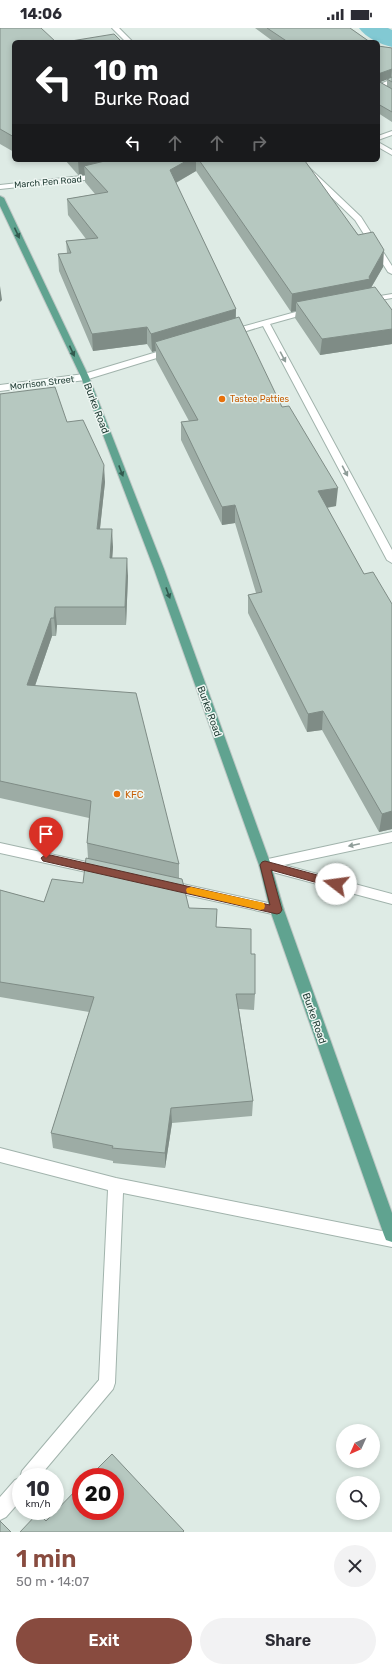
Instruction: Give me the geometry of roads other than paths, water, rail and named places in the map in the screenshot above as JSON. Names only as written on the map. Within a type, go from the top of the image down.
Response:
[{"type":"main road","name":"Burke Road","points":[[0,198],[85,377],[159,569],[265,865],[277,910],[392,1235]]},
{"type":"street","points":[[115,28],[128,40]]},
{"type":"street","points":[[380,87],[392,81]]},
{"type":"street","points":[[380,89],[385,92]]},
{"type":"street","points":[[380,137],[392,133]]},
{"type":"street","points":[[380,145],[392,153]]},
{"type":"street","points":[[299,162],[358,219],[392,272]]},
{"type":"street","name":"March Pen Road","points":[[0,186],[93,178],[108,174]]},
{"type":"street","points":[[358,301],[392,296]]},
{"type":"street","points":[[220,336],[265,322],[319,308]]},
{"type":"street","points":[[265,322],[392,560]]},
{"type":"street","name":"Morrison Street","points":[[0,388],[85,377],[182,347]]},
{"type":"street","points":[[265,865],[392,837]]},
{"type":"street","points":[[0,848],[115,874]]},
{"type":"street","points":[[265,865],[392,899]]},
{"type":"street","points":[[154,882],[277,910]]},
{"type":"street","points":[[0,1155],[116,1185],[392,1240]]},
{"type":"street","points":[[36,1468],[107,1383],[116,1185]]},
{"type":"street","points":[[0,1511],[12,1497]]},
{"type":"waterway","points":[[371,28],[392,40]]},
{"type":"place","name":"Tastee Patties","points":[[222,399]]},
{"type":"place","name":"KFC","points":[[117,794]]}]
